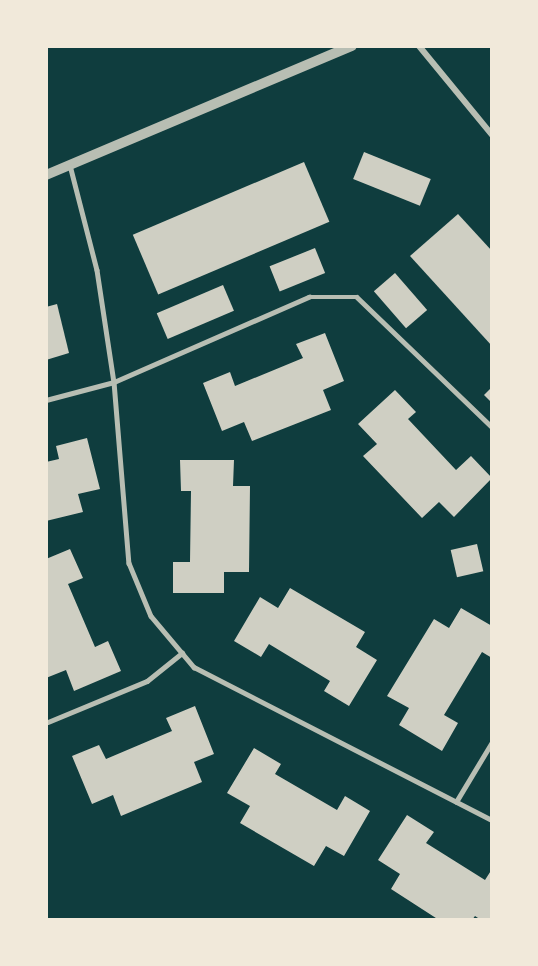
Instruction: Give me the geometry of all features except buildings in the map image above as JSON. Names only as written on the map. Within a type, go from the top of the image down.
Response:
[{"type":"street","points":[[46,175],[352,46]]},
{"type":"street","points":[[419,46],[492,135]]},
{"type":"lane","points":[[70,165],[97,270],[114,382],[129,563],[151,616],[194,667],[492,820]]},
{"type":"lane","points":[[46,400],[114,382],[309,297],[357,297],[492,427]]},
{"type":"lane","points":[[48,722],[147,681],[182,652]]},
{"type":"lane","points":[[456,802],[492,742]]}]
